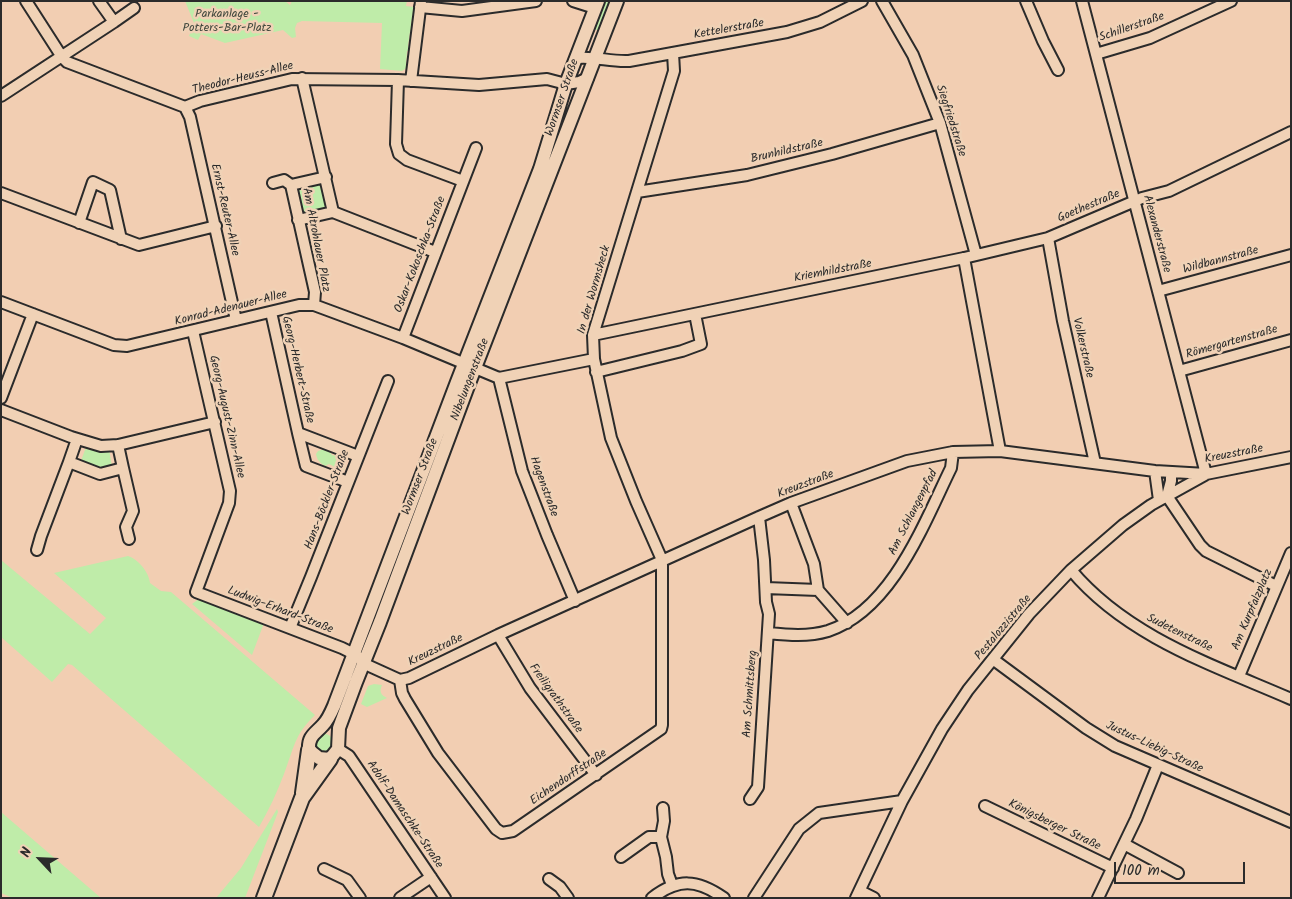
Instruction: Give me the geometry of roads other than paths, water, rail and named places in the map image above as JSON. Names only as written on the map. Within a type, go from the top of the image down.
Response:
[{"type":"main road","points":[[302,798],[336,749]]},
{"type":"main road","points":[[264,898],[302,798],[309,750]]},
{"type":"street","name":"Theodor-Heuss-Allee","points":[[26,1],[67,62],[185,107],[200,101],[302,78],[398,80],[479,85],[546,79],[566,84]]},
{"type":"street","points":[[99,1],[114,22]]},
{"type":"street","points":[[411,81],[420,4],[470,10],[536,1]]},
{"type":"street","points":[[573,1],[597,5]]},
{"type":"street","name":"Nibelungenstraße","points":[[336,749],[339,728],[470,366],[578,103],[617,1]]},
{"type":"street","name":"Kettelerstraße","points":[[576,58],[596,57],[608,61],[629,61],[787,32],[820,22],[862,1]]},
{"type":"street","name":"Siegfriedstraße","points":[[882,1],[913,55],[940,123],[976,256]]},
{"type":"street","points":[[1026,1],[1058,70]]},
{"type":"street","name":"Alexanderstraße","points":[[1082,1],[1206,474]]},
{"type":"street","name":"Schillerstraße","points":[[1096,54],[1150,38],[1231,1]]},
{"type":"street","name":"Wormser Straße","points":[[309,750],[310,740],[328,719],[334,706],[470,366],[540,169],[566,84],[597,5]]},
{"type":"street","points":[[1,96],[134,8]]},
{"type":"street","points":[[583,41],[596,57]]},
{"type":"street","name":"In der Wormsheck","points":[[662,560],[636,501],[612,438],[596,372],[593,335],[674,71],[673,53]]},
{"type":"street","name":"Am Altrohlauer Platz","points":[[302,78],[333,212]]},
{"type":"street","points":[[566,84],[588,78]]},
{"type":"street","points":[[398,80],[396,144],[399,154],[407,160],[463,181]]},
{"type":"street","points":[[566,84],[573,92],[578,103]]},
{"type":"street","name":"Ernst-Reuter-Allee","points":[[185,107],[190,117],[236,320]]},
{"type":"street","name":"Brunhildstraße","points":[[637,192],[747,175],[832,154],[940,123]]},
{"type":"street","name":"Goethestraße","points":[[976,256],[1048,238],[1135,201],[1169,191],[1291,132]]},
{"type":"street","name":"Oskar-Kokoschka-Straße","points":[[403,338],[476,148]]},
{"type":"street","name":"Am Altrohlauer Platz","points":[[314,305],[315,292],[290,185],[326,177]]},
{"type":"street","points":[[273,183],[284,180],[290,185]]},
{"type":"street","points":[[79,223],[93,182],[110,190],[121,239]]},
{"type":"street","points":[[1,193],[140,245],[216,226]]},
{"type":"street","points":[[298,220],[333,212],[435,252]]},
{"type":"street","name":"Volkerstraße","points":[[1048,238],[1062,321],[1095,463]]},
{"type":"street","name":"Wildbannstraße","points":[[1158,290],[1291,255]]},
{"type":"street","name":"Kriemhildstraße","points":[[593,335],[976,256]]},
{"type":"street","points":[[964,258],[1000,451]]},
{"type":"street","name":"Konrad-Adenauer-Allee","points":[[1,302],[114,345],[127,346],[299,305],[314,305],[328,308],[470,366]]},
{"type":"street","name":"Georg-Herbert-Straße","points":[[271,312],[306,466],[348,482]]},
{"type":"street","points":[[1,398],[33,314]]},
{"type":"street","points":[[596,372],[682,351],[700,344],[695,314]]},
{"type":"street","name":"Georg-August-Zinn-Allee","points":[[193,331],[230,491],[229,503],[196,592]]},
{"type":"street","name":"Römergartenstraße","points":[[1179,371],[1291,340]]},
{"type":"street","points":[[470,366],[499,378],[594,359]]},
{"type":"street","name":"Hagenstraße","points":[[499,378],[522,471],[575,601]]},
{"type":"street","name":"Hans-Böckler-Straße","points":[[290,628],[388,380]]},
{"type":"street","points":[[1,410],[100,446],[118,445],[215,422]]},
{"type":"street","name":"Georg-Herbert-Straße","points":[[298,433],[358,456]]},
{"type":"street","points":[[37,550],[77,439]]},
{"type":"street","points":[[118,445],[133,511],[126,527],[129,539]]},
{"type":"street","name":"Kreuzstraße","points":[[364,663],[400,680],[409,678],[498,635],[791,503],[908,461],[953,452],[1000,451],[1155,471],[1206,474],[1291,457]]},
{"type":"street","name":"Am Schlangenpfad","points":[[768,634],[807,636],[828,631],[847,623],[882,592],[907,557],[951,468],[953,452]]},
{"type":"street","points":[[69,462],[100,474],[123,468]]},
{"type":"street","points":[[1155,471],[1163,498],[1206,551],[1276,586]]},
{"type":"street","points":[[1163,498],[1171,481],[1171,472]]},
{"type":"street","name":"Pestalozzistraße","points":[[858,894],[902,801],[948,719],[968,690],[1029,614],[1070,570],[1123,525],[1163,498],[1206,474]]},
{"type":"street","points":[[791,503],[814,564],[818,590],[847,623]]},
{"type":"street","name":"Am Schmittsberg","points":[[750,799],[758,787],[769,614],[766,602],[759,517]]},
{"type":"street","name":"Am Kurpfalzplatz","points":[[1238,676],[1290,557]]},
{"type":"street","name":"Eichendorffstraße","points":[[400,680],[405,699],[438,753],[496,828],[502,832],[513,831],[661,730],[662,560]]},
{"type":"street","name":"Sudetenstraße","points":[[1070,570],[1086,589],[1119,616],[1145,633],[1291,699]]},
{"type":"street","points":[[766,588],[818,590]]},
{"type":"street","name":"Ludwig-Erhard-Straße","points":[[196,592],[354,654],[364,663]]},
{"type":"street","name":"Freiligrathstraße","points":[[498,635],[530,688],[596,775]]},
{"type":"street","name":"Justus-Liebig-Straße","points":[[994,660],[1086,728],[1115,746],[1291,822]]},
{"type":"street","points":[[309,750],[318,758],[336,749],[330,730],[318,730]]},
{"type":"street","name":"Adolf-Damaschke-Straße","points":[[336,749],[349,756],[445,898]]},
{"type":"street","points":[[1098,898],[1158,765]]},
{"type":"street","points":[[754,898],[800,829],[819,813],[902,801]]},
{"type":"street","name":"Königsberger Straße","points":[[985,806],[1113,868]]},
{"type":"street","points":[[663,808],[664,821],[661,837],[672,885]]},
{"type":"street","points":[[621,857],[649,837],[661,837]]},
{"type":"street","points":[[1124,844],[1178,873]]},
{"type":"street","points":[[324,869],[347,880],[360,898]]},
{"type":"street","points":[[400,898],[430,877]]},
{"type":"street","points":[[549,879],[568,898]]},
{"type":"street","points":[[652,898],[672,885],[686,882],[710,888],[724,898]]},
{"type":"street","points":[[858,894],[874,898]]},
{"type":"park label","name":"Parkanlage - Potters-Bar-Platz","points":[[227,22]]}]
